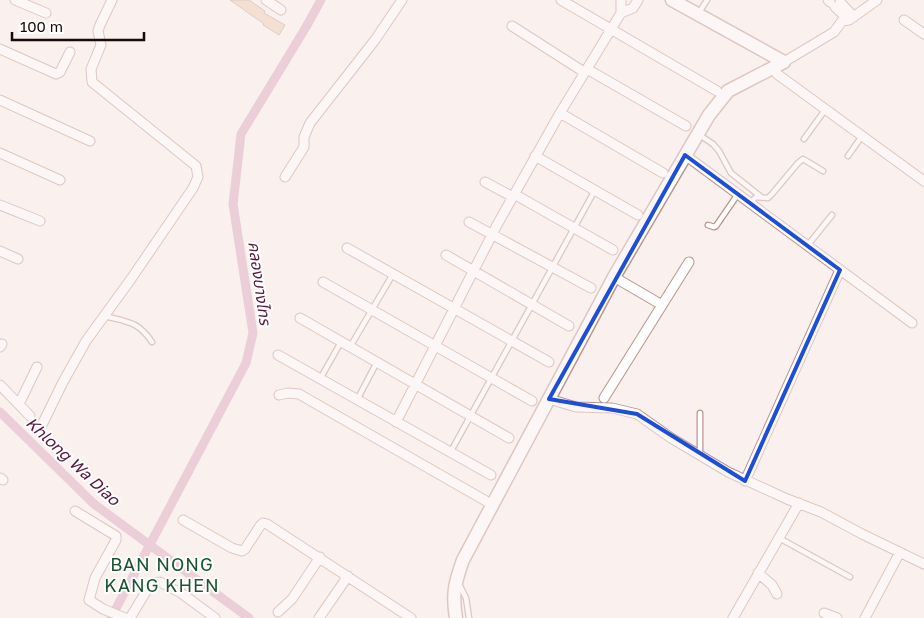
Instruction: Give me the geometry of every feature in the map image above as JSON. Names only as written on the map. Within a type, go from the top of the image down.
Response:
[{"type":"street","points":[[15,0],[46,13]]},
{"type":"street","points":[[38,431],[86,341],[193,188],[198,177],[196,166],[92,82],[91,69],[101,45],[98,31],[112,0]]},
{"type":"street","points":[[266,0],[281,10]]},
{"type":"street","points":[[285,178],[304,146],[304,137],[310,123],[370,47],[402,0]]},
{"type":"street","points":[[561,0],[717,91]]},
{"type":"street","points":[[396,422],[473,271],[535,156],[621,13],[621,0]]},
{"type":"street","points":[[621,13],[633,8],[638,0]]},
{"type":"street","points":[[672,0],[784,62]]},
{"type":"street","points":[[456,618],[453,601],[456,579],[463,560],[614,277],[709,115],[728,91],[784,62],[834,32],[842,21],[852,18],[878,0]]},
{"type":"street","points":[[833,3],[852,18]]},
{"type":"street","points":[[904,20],[924,34]]},
{"type":"street","points":[[512,26],[585,71],[686,126]]},
{"type":"street","points":[[0,49],[56,74],[60,72],[70,52]]},
{"type":"street","points":[[772,68],[777,74],[825,110],[924,181]]},
{"type":"street","points":[[0,100],[90,141]]},
{"type":"street","points":[[560,113],[664,173]]},
{"type":"street","points":[[0,153],[60,180]]},
{"type":"street","points":[[685,155],[912,322]]},
{"type":"street","points":[[535,156],[638,215]]},
{"type":"street","points":[[485,182],[613,250]]},
{"type":"street","points":[[1,207],[40,222]]},
{"type":"street","points":[[469,222],[591,288]]},
{"type":"street","points":[[346,248],[549,362]]},
{"type":"street","points":[[0,251],[18,259]]},
{"type":"street","points":[[446,255],[570,326]]},
{"type":"street","points":[[604,398],[689,262]]},
{"type":"street","points":[[745,481],[840,270]]},
{"type":"street","points":[[614,277],[662,305]]},
{"type":"street","points":[[323,282],[434,347],[532,401]]},
{"type":"street","points":[[300,318],[509,438]]},
{"type":"street","points":[[278,355],[491,475]]},
{"type":"street","points":[[19,404],[37,368]]},
{"type":"street","points":[[0,385],[30,416]]},
{"type":"street","points":[[279,395],[288,393],[299,394],[493,505]]},
{"type":"street","points":[[549,399],[576,407],[612,408],[637,414],[700,456],[745,481],[821,512],[924,564]]},
{"type":"street","points":[[733,618],[799,503]]},
{"type":"street","points":[[75,511],[116,536],[116,540],[95,578],[89,596],[89,600],[92,603],[125,618],[150,585],[160,582],[180,593],[216,618]]},
{"type":"street","points":[[183,520],[232,548],[242,551],[260,526],[263,523],[268,524],[411,618]]},
{"type":"street","points":[[865,618],[900,552]]},
{"type":"street","points":[[278,612],[292,599],[320,557]]},
{"type":"street","points":[[758,574],[772,585],[777,594]]},
{"type":"street","points":[[319,618],[348,576]]},
{"type":"street","points":[[824,613],[837,618]]},
{"type":"lane","points":[[698,14],[707,0]]},
{"type":"lane","points":[[804,140],[825,110]]},
{"type":"lane","points":[[698,134],[713,144],[732,173],[762,197]]},
{"type":"lane","points":[[848,156],[862,136]]},
{"type":"lane","points":[[750,203],[756,197],[768,198],[798,163],[804,159],[823,171]]},
{"type":"lane","points":[[450,453],[595,190]]},
{"type":"lane","points":[[708,225],[716,226],[738,194]]},
{"type":"lane","points":[[808,245],[832,215]]},
{"type":"lane","points":[[350,347],[393,274]]},
{"type":"lane","points":[[105,316],[138,326],[145,331],[152,342]]},
{"type":"lane","points":[[320,379],[341,342]]},
{"type":"lane","points":[[357,400],[378,362]]},
{"type":"lane","points":[[700,414],[700,456]]},
{"type":"lane","points":[[778,538],[850,577]]},
{"type":"lane","points":[[456,579],[466,598],[469,618]]},
{"type":"highlighted area","points":[[685,155],[840,270],[745,481],[637,414],[549,399]]},
{"type":"building","points":[[230,0],[249,0],[265,11],[264,13],[285,25],[279,35]]},
{"type":"waterway","name":"คลองบางไทร","points":[[111,618],[246,363],[253,333],[233,204],[241,134],[321,0]]},
{"type":"waterway","name":"Khlong Wa Diao","points":[[0,412],[94,504],[249,618]]},
{"type":"district","name":"BAN NONG KANG KHEN","points":[[162,574]]}]
